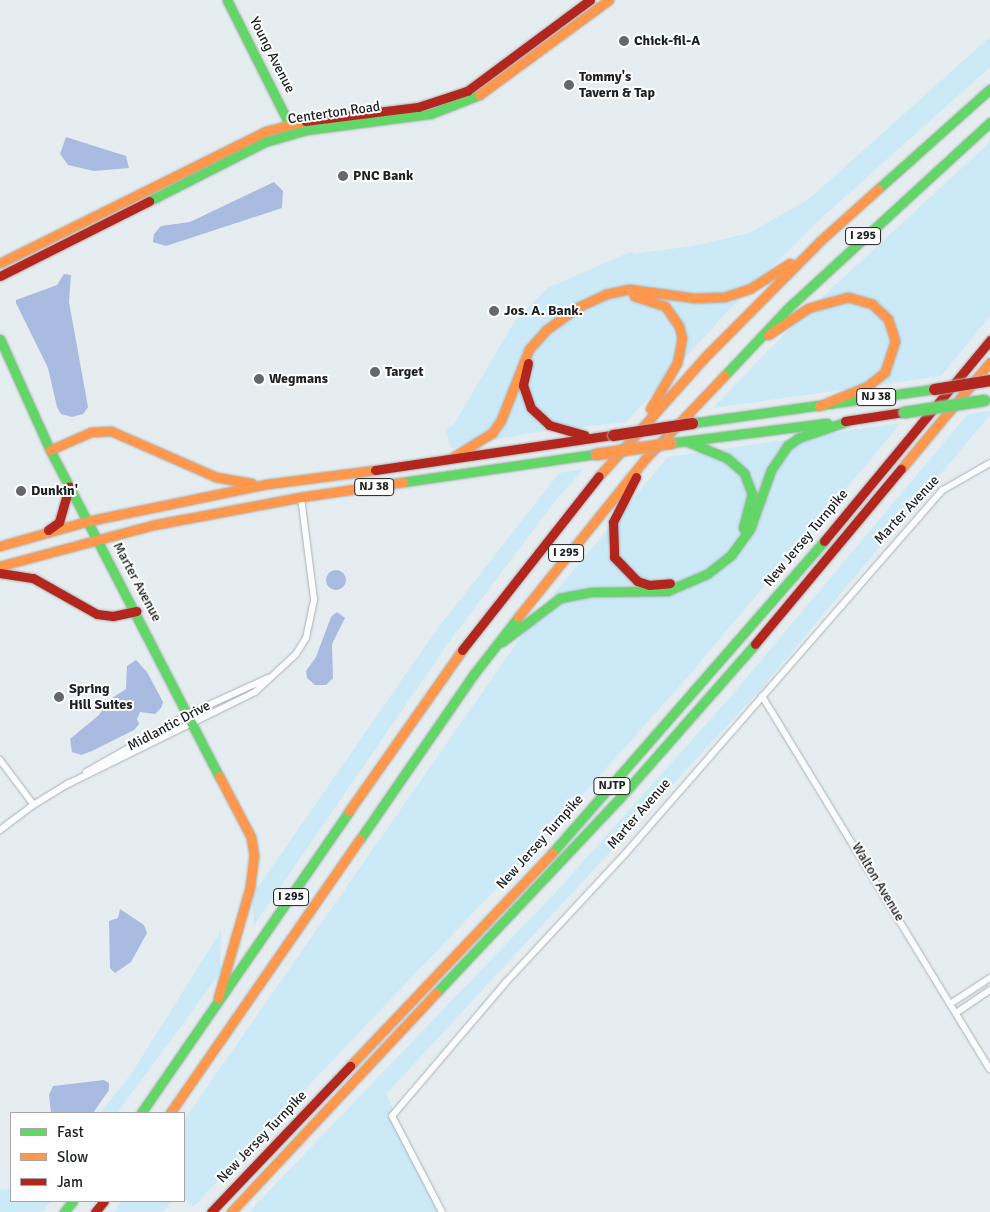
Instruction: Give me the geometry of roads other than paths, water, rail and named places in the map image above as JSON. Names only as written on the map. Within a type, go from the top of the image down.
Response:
[{"type":"main road","name":"Young Avenue","points":[[227,0],[289,124]]},
{"type":"main road","name":"Centerton Road","points":[[0,263],[251,137],[289,124],[418,107],[455,96],[489,78],[590,0]]},
{"type":"main road","name":"Centerton Road","points":[[1,277],[266,142],[306,130],[430,114],[467,102],[499,83],[609,0]]},
{"type":"main road","name":"I 295","points":[[142,1112],[214,1011],[454,662],[521,572],[638,430],[820,242],[990,89]]},
{"type":"main road","name":"I 295","points":[[171,1112],[491,650],[558,563],[644,459],[740,356],[839,258],[990,122]]},
{"type":"main road","points":[[443,462],[492,434],[501,420],[529,349],[546,330],[576,308],[606,294],[629,289],[695,298],[724,297],[763,281],[820,242]]},
{"type":"main road","points":[[608,435],[561,430],[540,417],[526,397],[524,372],[536,348],[557,327],[599,302],[629,296],[642,296],[665,306],[679,326],[682,338],[677,363],[638,430]]},
{"type":"main road","points":[[740,356],[795,316],[821,303],[848,297],[872,304],[888,319],[893,330],[895,340],[891,362],[886,372],[868,386],[819,406]]},
{"type":"main road","name":"Marter Avenue","points":[[0,339],[50,450],[136,612],[251,838],[254,856],[250,887],[214,1011]]},
{"type":"main road","name":"New Jersey Turnpike","points":[[211,1212],[526,881],[633,762],[772,602],[990,340]]},
{"type":"main road","name":"New Jersey Turnpike","points":[[231,1212],[620,799],[752,647],[990,362]]},
{"type":"main road","name":"NJ 38","points":[[0,546],[88,521],[267,484],[443,462],[608,435],[990,380]]},
{"type":"main road","name":"NJ 38","points":[[0,566],[96,538],[301,497],[670,443],[851,420],[987,400]]},
{"type":"main road","points":[[491,650],[560,598],[590,592],[667,591],[707,574],[731,555],[750,529],[771,470],[787,446],[798,438],[851,420]]},
{"type":"main road","points":[[50,450],[91,432],[112,431],[216,477],[240,483],[267,484]]},
{"type":"main road","points":[[644,459],[613,522],[611,546],[620,566],[637,581],[649,585],[674,582],[701,570],[725,550],[743,529],[752,506],[750,483],[736,464],[686,441]]},
{"type":"main road","points":[[42,533],[59,522],[67,504],[69,486]]},
{"type":"main road","points":[[0,573],[33,578],[96,614],[113,616],[136,612]]},
{"type":"main road","points":[[64,1212],[72,1202]]},
{"type":"main road","points":[[95,1212],[103,1202]]},
{"type":"street","name":"Marter Avenue","points":[[442,1212],[392,1116],[506,982],[625,854],[943,490],[990,462]]},
{"type":"street","name":"Midlantic Drive","points":[[66,785],[189,719],[255,692],[276,675],[306,638],[312,616],[314,599],[301,497]]},
{"type":"street","name":"Midlantic Drive","points":[[0,830],[34,804],[66,785],[276,675]]},
{"type":"street","name":"Walton Avenue","points":[[762,696],[990,1069]]},
{"type":"street","points":[[0,760],[34,804]]},
{"type":"street","points":[[950,1004],[990,978]]},
{"type":"street","points":[[956,1013],[990,990]]},
{"type":"water","points":[[66,137],[126,156],[129,168],[94,171],[68,165],[60,154]]},
{"type":"water","points":[[274,182],[283,191],[282,208],[166,246],[153,242],[154,234],[161,226],[190,222]]},
{"type":"water","points":[[64,274],[71,275],[69,302],[88,407],[83,414],[72,417],[61,414],[57,407],[48,368],[16,303],[16,300],[57,285]]},
{"type":"water","points":[[336,570],[343,573],[346,580],[343,587],[336,590],[329,587],[326,580],[329,573]]},
{"type":"water","points":[[337,612],[345,618],[332,644],[333,678],[326,685],[315,685],[307,678],[306,671],[316,657],[331,617]]},
{"type":"water","points":[[136,660],[147,672],[163,702],[161,708],[155,714],[140,712],[137,719],[139,724],[134,730],[92,751],[81,755],[72,752],[70,739],[99,715],[109,700],[126,689],[127,666]]},
{"type":"water","points":[[120,909],[144,925],[147,933],[131,962],[115,973],[110,968],[109,921],[118,918]]},
{"type":"water","points":[[104,1080],[109,1083],[109,1090],[94,1112],[51,1112],[49,1095],[53,1086]]},
{"type":"place","name":"Chick-fil-A","points":[[624,41]]},
{"type":"place","name":"Tommy's Tavern & Tap","points":[[569,85]]},
{"type":"place","name":"PNC Bank","points":[[343,176]]},
{"type":"place","name":"Jos. A. Bank.","points":[[494,311]]},
{"type":"place","name":"Target","points":[[375,372]]},
{"type":"place","name":"Wegmans","points":[[259,379]]},
{"type":"place","name":"Dunkin'","points":[[21,491]]},
{"type":"place","name":"Spring Hill Suites","points":[[59,697]]}]
